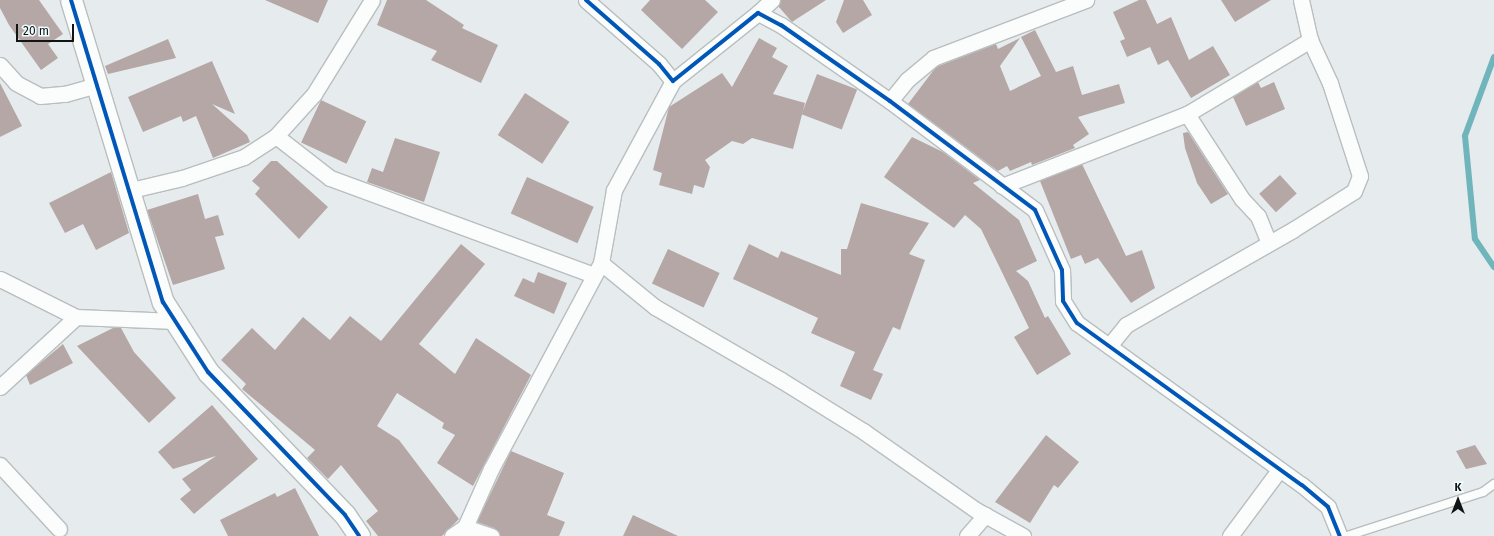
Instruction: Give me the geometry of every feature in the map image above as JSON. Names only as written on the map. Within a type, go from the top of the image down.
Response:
[{"type":"street","points":[[71,0],[127,191],[163,302],[208,372],[345,515],[359,536]]},
{"type":"street","points":[[127,191],[182,178],[244,157],[276,136],[314,94],[372,0]]},
{"type":"street","points":[[586,0],[659,64],[673,81]]},
{"type":"street","points":[[452,536],[465,527],[491,469],[597,269],[614,190],[673,81],[772,0]]},
{"type":"street","points":[[890,101],[907,80],[932,58],[1086,0]]},
{"type":"street","points":[[1109,346],[1126,325],[1268,241],[1343,199],[1354,191],[1360,176],[1330,83],[1310,40],[1301,0]]},
{"type":"street","points":[[758,13],[781,25],[890,101],[1035,210],[1062,270],[1063,301],[1077,323],[1328,507],[1340,536]]},
{"type":"street","points":[[1002,186],[1186,114],[1310,40]]},
{"type":"street","points":[[0,65],[16,82],[40,96],[66,94],[96,85]]},
{"type":"street","points":[[1186,114],[1242,199],[1258,216],[1268,241]]},
{"type":"street","points":[[276,136],[330,178],[597,269],[655,306],[862,431],[985,515],[1023,536]]},
{"type":"street","points":[[0,279],[76,318],[176,321]]},
{"type":"street","points":[[0,387],[76,318]]},
{"type":"street","points":[[0,465],[59,529]]},
{"type":"street","points":[[1230,536],[1279,470]]},
{"type":"street","points":[[967,536],[985,515]]},
{"type":"street","points":[[465,527],[491,536]]},
{"type":"lane","points":[[1346,536],[1483,492],[1494,484]]},
{"type":"building","points":[[0,0],[39,0],[63,34],[48,44],[58,58],[41,70],[9,25],[0,8]]},
{"type":"building","points":[[265,0],[328,0],[318,23]]},
{"type":"building","points":[[387,0],[426,0],[464,25],[462,28],[498,45],[481,83],[431,60],[437,51],[377,25]]},
{"type":"building","points":[[650,0],[705,0],[718,12],[682,49],[641,10]]},
{"type":"building","points":[[781,0],[826,0],[792,22],[778,6]]},
{"type":"building","points":[[844,0],[863,0],[872,15],[843,33],[836,22]]},
{"type":"building","points":[[1139,0],[1146,0],[1157,24],[1171,17],[1189,60],[1213,46],[1230,75],[1191,98],[1168,60],[1158,65],[1150,47],[1127,57],[1120,41],[1125,39],[1113,12]]},
{"type":"building","points":[[1221,0],[1271,0],[1235,22]]},
{"type":"building","points":[[1035,30],[1056,72],[1073,66],[1082,95],[1119,84],[1125,103],[1078,117],[1089,134],[1073,145],[1075,148],[1032,165],[1031,162],[1010,171],[1007,166],[998,171],[908,104],[936,67],[996,44],[998,49],[1020,38],[1000,66],[1010,91],[1041,76],[1021,37]]},
{"type":"building","points":[[759,38],[777,48],[772,57],[788,66],[773,94],[805,103],[793,149],[752,138],[743,144],[732,141],[705,160],[710,167],[704,188],[694,185],[692,194],[659,185],[662,173],[653,170],[669,107],[722,73],[732,87]]},
{"type":"building","points":[[168,39],[176,58],[108,74],[105,66]]},
{"type":"building","points":[[212,61],[235,114],[212,104],[247,135],[250,142],[213,158],[196,116],[183,122],[181,116],[143,132],[128,97]]},
{"type":"building","points":[[817,74],[857,89],[842,130],[802,114]]},
{"type":"building","points":[[1258,82],[1261,88],[1274,82],[1285,109],[1246,126],[1233,97]]},
{"type":"building","points":[[0,83],[22,126],[0,137]]},
{"type":"building","points":[[525,93],[569,122],[542,164],[498,135]]},
{"type":"building","points":[[321,100],[366,121],[346,164],[301,143]]},
{"type":"building","points":[[1188,132],[1228,194],[1211,204],[1197,183],[1185,148],[1183,133]]},
{"type":"building","points":[[912,137],[943,152],[980,180],[973,183],[1019,220],[1037,261],[1016,271],[1028,281],[1045,318],[1048,316],[1071,354],[1037,375],[1014,337],[1029,328],[981,229],[965,215],[954,228],[884,177]]},
{"type":"building","points":[[395,138],[440,152],[424,202],[367,182],[372,168],[383,172]]},
{"type":"building","points":[[271,161],[277,161],[328,207],[299,239],[255,194],[260,188],[252,181]]},
{"type":"building","points":[[1082,164],[1126,256],[1142,250],[1148,267],[1155,288],[1131,303],[1098,258],[1085,264],[1081,255],[1071,259],[1040,181]]},
{"type":"building","points":[[111,172],[129,233],[96,250],[83,224],[65,233],[49,203]]},
{"type":"building","points":[[1280,175],[1297,194],[1276,212],[1259,194]]},
{"type":"building","points":[[527,177],[594,207],[577,243],[511,214]]},
{"type":"building","points":[[198,194],[205,219],[218,215],[224,235],[215,237],[225,269],[173,285],[147,210]]},
{"type":"building","points":[[861,203],[929,223],[909,254],[925,260],[900,330],[893,327],[873,370],[883,374],[871,400],[840,386],[855,352],[811,333],[818,318],[733,279],[749,244],[778,258],[781,251],[841,275],[841,249],[847,249]]},
{"type":"building","points":[[461,244],[485,264],[419,344],[455,374],[476,338],[531,375],[473,486],[437,463],[455,435],[442,428],[444,423],[397,393],[377,426],[399,440],[459,519],[442,536],[378,536],[366,521],[378,511],[341,465],[328,479],[307,458],[315,450],[242,389],[246,384],[221,360],[252,328],[275,350],[303,317],[330,340],[350,316],[381,341]]},
{"type":"building","points":[[668,249],[720,273],[704,308],[652,283]]},
{"type":"building","points":[[538,272],[567,283],[554,314],[514,296],[523,278],[534,283]]},
{"type":"building","points":[[113,328],[121,328],[134,352],[176,398],[149,423],[77,346]]},
{"type":"building","points":[[63,344],[73,363],[30,385],[26,375]]},
{"type":"building","points":[[212,405],[258,459],[194,514],[180,499],[191,490],[182,479],[216,456],[173,469],[158,452]]},
{"type":"building","points":[[1046,435],[1079,462],[1058,488],[1054,485],[1030,523],[995,502]]},
{"type":"building","points":[[1475,445],[1487,464],[1466,469],[1456,451]]},
{"type":"building","points":[[511,451],[564,473],[547,515],[565,522],[559,536],[500,536],[494,528],[477,522]]},
{"type":"building","points":[[295,488],[319,536],[228,536],[220,520],[275,493],[277,497]]},
{"type":"building","points":[[633,515],[678,536],[623,536]]},
{"type":"waterway","points":[[1494,57],[1465,136],[1475,239],[1494,267]]},
{"type":"cycle path","points":[[71,0],[163,302],[208,372],[345,515],[359,536]]},
{"type":"cycle path","points":[[586,0],[659,64],[673,81],[758,13],[781,25],[890,101],[1035,210],[1062,270],[1063,301],[1077,323],[1302,485],[1328,507],[1340,536]]}]
